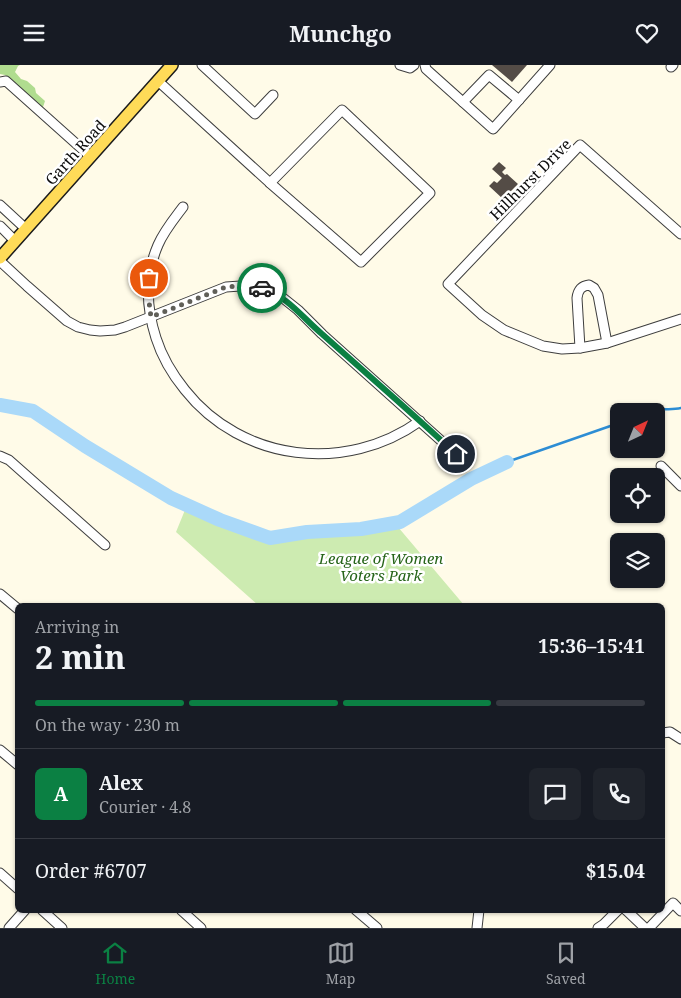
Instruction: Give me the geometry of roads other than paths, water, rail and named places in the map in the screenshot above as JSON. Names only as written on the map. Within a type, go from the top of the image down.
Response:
[{"type":"main road","name":"Garth Road","points":[[1,257],[171,65]]},
{"type":"street","points":[[202,65],[255,114],[273,95]]},
{"type":"street","points":[[400,65],[410,68],[414,65]]},
{"type":"street","points":[[425,65],[426,69],[493,129],[550,65]]},
{"type":"street","points":[[462,101],[489,75],[519,100]]},
{"type":"street","points":[[0,82],[6,81],[91,157]]},
{"type":"street","points":[[158,81],[270,183],[360,262],[430,193],[342,110],[270,183]]},
{"type":"street","name":"Hillhurst Drive","points":[[580,348],[562,349],[543,346],[504,330],[482,315],[448,284],[580,145],[681,234]]},
{"type":"street","points":[[0,205],[26,229]]},
{"type":"street","points":[[183,207],[158,245],[148,288],[152,327],[163,356],[177,380],[192,399],[217,421],[239,435],[258,444],[292,452],[320,454],[351,451],[377,444],[407,430],[420,421]]},
{"type":"street","points":[[0,226],[16,241]]},
{"type":"street","points":[[1,257],[60,316],[78,327],[90,330],[115,330],[125,327],[226,287],[254,285],[268,290],[283,298],[298,311],[466,463]]},
{"type":"street","points":[[607,343],[598,295],[594,288],[589,285],[584,286],[578,290],[577,298],[580,348],[607,343],[681,319]]},
{"type":"street","points":[[0,456],[9,460],[105,545]]},
{"type":"street","points":[[661,466],[681,486]]},
{"type":"street","points":[[0,594],[15,606]]},
{"type":"street","points":[[665,733],[670,732],[681,739]]},
{"type":"street","points":[[0,750],[15,762]]},
{"type":"street","points":[[0,873],[15,886]]},
{"type":"street","points":[[665,910],[672,903],[681,911]]},
{"type":"street","points":[[9,928],[22,913]]},
{"type":"street","points":[[45,913],[62,928]]},
{"type":"street","points":[[184,913],[201,928]]},
{"type":"street","points":[[360,913],[377,928]]},
{"type":"street","points":[[477,928],[479,913]]},
{"type":"street","points":[[598,928],[615,913]]},
{"type":"street","points":[[630,913],[647,928],[662,913]]},
{"type":"waterway","points":[[0,405],[33,411],[85,446],[171,498],[220,520],[270,538],[307,532],[361,529],[400,522],[471,479],[507,462]]},
{"type":"waterway","points":[[665,409],[681,408]]},
{"type":"waterway","points":[[507,462],[610,426]]},
{"type":"park label","name":"League of Women Voters Park","points":[[381,566]]}]
